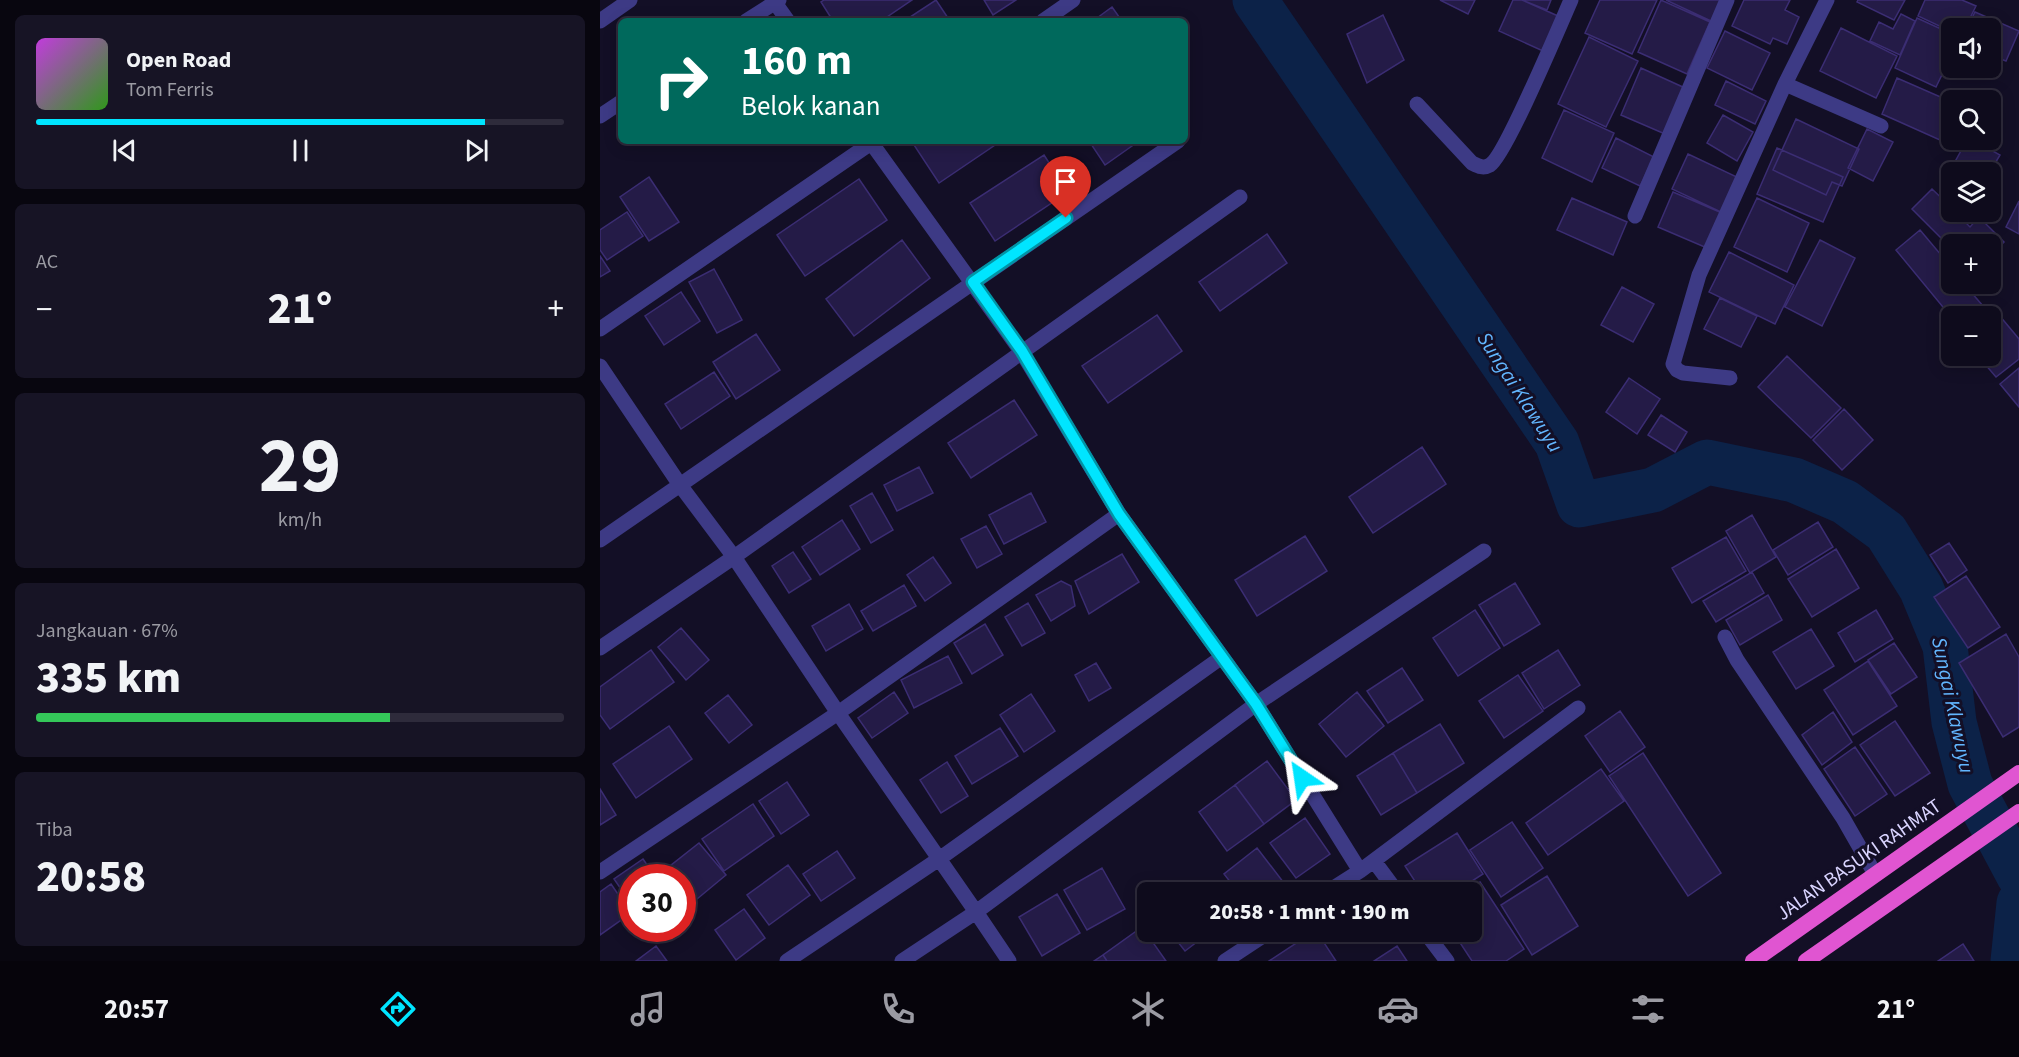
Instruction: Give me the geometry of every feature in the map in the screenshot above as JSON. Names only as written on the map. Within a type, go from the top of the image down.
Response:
[{"type":"highway","name":"JALAN BASUKI RAHMAT","points":[[1753,961],[2019,773]]},
{"type":"highway","points":[[1806,961],[2019,812]]},
{"type":"street","points":[[600,21],[630,0]]},
{"type":"street","points":[[1047,18],[1073,0]]},
{"type":"street","points":[[1417,104],[1472,163],[1480,167],[1490,165],[1511,130],[1571,0]]},
{"type":"street","points":[[1635,216],[1727,0]]},
{"type":"street","points":[[1730,378],[1683,372],[1677,370],[1673,364],[1699,275],[1785,84],[1827,0]]},
{"type":"street","points":[[750,18],[776,1],[786,18]]},
{"type":"street","points":[[1785,84],[1881,126]]},
{"type":"street","points":[[600,116],[618,104]]},
{"type":"street","points":[[600,329],[869,144]]},
{"type":"street","points":[[873,144],[1022,351],[1119,514],[1256,704],[1360,871]]},
{"type":"street","points":[[600,540],[1174,144]]},
{"type":"street","points":[[600,648],[734,557],[1240,197]]},
{"type":"street","points":[[600,366],[680,485],[734,557],[838,713],[1009,961]]},
{"type":"street","points":[[600,872],[838,713],[1119,514]]},
{"type":"street","points":[[902,961],[976,912],[1256,704],[1485,551]]},
{"type":"street","points":[[1725,637],[1737,660],[1843,818],[1875,874]]},
{"type":"street","points":[[787,961],[939,859],[1222,657]]},
{"type":"street","points":[[1343,882],[1578,708]]},
{"type":"street","points":[[1374,861],[1390,882]]},
{"type":"street","points":[[1225,961],[1254,942]]},
{"type":"street","points":[[1433,942],[1447,961]]},
{"type":"building","points":[[824,0],[912,0],[885,18],[831,18],[821,2]]},
{"type":"building","points":[[936,0],[948,18],[909,18]]},
{"type":"building","points":[[984,0],[1016,0],[993,15]]},
{"type":"building","points":[[1440,0],[1475,0],[1468,14]]},
{"type":"building","points":[[1513,0],[1522,0],[1558,16],[1543,51],[1499,31]]},
{"type":"building","points":[[1522,0],[1551,0],[1547,10]]},
{"type":"building","points":[[1600,0],[1657,0],[1632,54],[1585,33]]},
{"type":"building","points":[[1661,0],[1710,22],[1687,74],[1638,52]]},
{"type":"building","points":[[1666,0],[1721,0],[1711,21]]},
{"type":"building","points":[[1744,0],[1790,0],[1785,10],[1799,17],[1787,44],[1773,38],[1770,44],[1732,26]]},
{"type":"building","points":[[1858,0],[1905,0],[1894,20],[1857,2]]},
{"type":"building","points":[[1925,0],[1962,0],[1976,6],[1970,18],[1941,18],[1941,27],[1918,16]]},
{"type":"building","points":[[1112,7],[1120,18],[1097,18]]},
{"type":"building","points":[[1975,12],[1989,18],[1972,18]]},
{"type":"building","points":[[1901,14],[1915,21],[1900,55],[1870,41],[1879,22],[1893,29]]},
{"type":"building","points":[[1383,15],[1404,60],[1367,83],[1347,34]]},
{"type":"building","points":[[1917,18],[1941,29],[1941,77],[1936,87],[1895,68]]},
{"type":"building","points":[[2001,23],[2019,31],[2006,61],[2001,59]]},
{"type":"building","points":[[1841,28],[1897,56],[1876,98],[1820,71]]},
{"type":"building","points":[[1725,31],[1770,53],[1752,90],[1707,68]]},
{"type":"building","points":[[1589,37],[1638,61],[1606,127],[1558,104]]},
{"type":"building","points":[[1641,68],[1685,88],[1665,134],[1621,115]]},
{"type":"building","points":[[1897,78],[1941,97],[1941,138],[1940,140],[1882,114]]},
{"type":"building","points":[[1726,81],[1766,101],[1755,124],[1715,105]]},
{"type":"building","points":[[1564,110],[1614,133],[1592,182],[1542,158]]},
{"type":"building","points":[[1723,115],[1753,132],[1737,161],[1707,143]]},
{"type":"building","points":[[1796,119],[1859,149],[1842,186],[1832,182],[1826,195],[1773,170]]},
{"type":"building","points":[[1867,129],[1893,142],[1873,181],[1848,168]]},
{"type":"building","points":[[1616,138],[1654,157],[1640,186],[1602,168]]},
{"type":"building","points":[[916,144],[997,144],[939,183],[914,145]]},
{"type":"building","points":[[1091,144],[1135,144],[1105,165]]},
{"type":"building","points":[[1777,148],[1843,177],[1823,222],[1757,194]]},
{"type":"building","points":[[1961,150],[1991,150],[2000,155],[1996,162],[1955,162]]},
{"type":"building","points":[[1688,154],[1739,178],[1723,213],[1672,189]]},
{"type":"building","points":[[1044,155],[1068,192],[995,241],[970,203]]},
{"type":"building","points":[[649,177],[679,222],[649,241],[620,197]]},
{"type":"building","points":[[859,179],[887,220],[805,276],[777,235]]},
{"type":"building","points":[[1932,189],[1941,198],[1941,222],[1965,222],[1970,227],[1974,222],[1984,222],[1996,234],[1941,234],[1941,238],[1912,209]]},
{"type":"building","points":[[1673,192],[1722,213],[1707,248],[1658,227]]},
{"type":"building","points":[[1572,198],[1627,222],[1613,255],[1557,230]]},
{"type":"building","points":[[1757,198],[1809,223],[1787,272],[1734,247]]},
{"type":"building","points":[[2019,201],[2019,234],[2006,227]]},
{"type":"building","points":[[627,212],[643,236],[607,260],[600,250],[600,230]]},
{"type":"building","points":[[1920,230],[1941,255],[1941,294],[1973,294],[1983,306],[1942,306],[1896,250]]},
{"type":"building","points":[[1267,234],[1287,263],[1220,311],[1199,282]]},
{"type":"building","points":[[902,240],[930,278],[854,336],[826,299]]},
{"type":"building","points":[[1820,240],[1855,258],[1822,326],[1785,307]]},
{"type":"building","points":[[1729,252],[1794,285],[1775,324],[1709,292]]},
{"type":"building","points":[[600,256],[610,271],[600,277]]},
{"type":"building","points":[[714,269],[742,320],[717,333],[689,282]]},
{"type":"building","points":[[1622,287],[1654,304],[1633,342],[1601,325]]},
{"type":"building","points":[[681,292],[700,321],[664,345],[645,316]]},
{"type":"building","points":[[1720,298],[1757,316],[1741,347],[1704,329]]},
{"type":"building","points":[[1157,315],[1182,351],[1108,403],[1082,366]]},
{"type":"building","points":[[2001,317],[2019,339],[2019,359],[1996,377],[1987,366],[2001,366]]},
{"type":"building","points":[[756,334],[780,370],[736,399],[713,362]]},
{"type":"building","points":[[1787,356],[1841,408],[1811,438],[1758,387]]},
{"type":"building","points":[[2019,368],[2019,407],[2000,384]]},
{"type":"building","points":[[714,372],[730,396],[681,429],[665,404]]},
{"type":"building","points":[[1629,378],[1660,399],[1637,434],[1606,412]]},
{"type":"building","points":[[1014,400],[1037,435],[971,478],[948,443]]},
{"type":"building","points":[[1844,409],[1873,440],[1842,470],[1813,440]]},
{"type":"building","points":[[1661,415],[1687,432],[1675,452],[1648,435]]},
{"type":"building","points":[[1422,447],[1446,484],[1373,533],[1349,497]]},
{"type":"building","points":[[919,467],[933,493],[897,511],[884,485]]},
{"type":"building","points":[[872,493],[893,530],[871,543],[850,506]]},
{"type":"building","points":[[1031,493],[1046,522],[1004,544],[989,515]]},
{"type":"building","points":[[1752,515],[1776,557],[1750,573],[1726,531]]},
{"type":"building","points":[[842,520],[860,549],[820,575],[802,547]]},
{"type":"building","points":[[1818,522],[1833,547],[1788,575],[1773,550]]},
{"type":"building","points":[[986,526],[1002,554],[977,568],[961,539]]},
{"type":"building","points":[[1305,536],[1327,571],[1257,616],[1235,580]]},
{"type":"building","points":[[1726,537],[1746,571],[1692,603],[1672,568]]},
{"type":"building","points":[[1949,543],[1967,570],[1948,583],[1930,555]]},
{"type":"building","points":[[1836,549],[1859,588],[1812,617],[1788,579]]},
{"type":"building","points":[[793,552],[811,579],[789,593],[772,566]]},
{"type":"building","points":[[1122,554],[1139,582],[1089,614],[1075,581]]},
{"type":"building","points":[[933,557],[951,583],[925,601],[907,575]]},
{"type":"building","points":[[1752,572],[1764,593],[1716,622],[1703,601]]},
{"type":"building","points":[[1966,576],[2000,627],[1968,648],[1934,597]]},
{"type":"building","points":[[1061,581],[1071,586],[1075,606],[1051,621],[1036,595]]},
{"type":"building","points":[[1515,583],[1540,624],[1504,646],[1479,605]]},
{"type":"building","points":[[904,585],[916,606],[873,631],[861,611]]},
{"type":"building","points":[[1768,595],[1782,620],[1740,645],[1726,620]]},
{"type":"building","points":[[1028,603],[1045,633],[1022,646],[1005,617]]},
{"type":"building","points":[[849,604],[863,629],[826,651],[812,626]]},
{"type":"building","points":[[1475,610],[1500,648],[1458,676],[1433,638]]},
{"type":"building","points":[[1876,610],[1893,639],[1855,662],[1838,633]]},
{"type":"building","points":[[985,624],[1003,655],[972,674],[954,643]]},
{"type":"building","points":[[681,628],[709,660],[686,680],[658,647]]},
{"type":"building","points":[[1811,629],[1834,666],[1796,689],[1773,652]]},
{"type":"building","points":[[2006,634],[2019,657],[2019,727],[2003,737],[1959,663]]},
{"type":"building","points":[[1894,643],[1917,677],[1891,694],[1868,660]]},
{"type":"building","points":[[651,650],[674,682],[610,729],[600,715],[600,687]]},
{"type":"building","points":[[1558,650],[1580,685],[1544,709],[1522,673]]},
{"type":"building","points":[[948,656],[962,683],[914,708],[901,680]]},
{"type":"building","points":[[1868,661],[1897,706],[1853,735],[1824,690]]},
{"type":"building","points":[[1096,663],[1111,688],[1089,701],[1075,675]]},
{"type":"building","points":[[1402,668],[1423,700],[1388,723],[1367,691]]},
{"type":"building","points":[[1518,675],[1543,711],[1504,738],[1479,701]]},
{"type":"building","points":[[894,692],[908,713],[872,738],[858,718]]},
{"type":"building","points":[[1357,692],[1384,726],[1346,757],[1319,724]]},
{"type":"building","points":[[1031,694],[1055,731],[1024,752],[1000,715]]},
{"type":"building","points":[[728,695],[752,725],[729,743],[705,713]]},
{"type":"building","points":[[1620,711],[1645,747],[1610,772],[1585,736]]},
{"type":"building","points":[[1833,712],[1852,742],[1822,765],[1802,735]]},
{"type":"building","points":[[1895,721],[1930,773],[1895,796],[1860,745]]},
{"type":"building","points":[[1440,724],[1464,763],[1417,793],[1393,753]]},
{"type":"building","points":[[669,726],[692,759],[636,798],[613,764]]},
{"type":"building","points":[[1000,728],[1018,756],[972,784],[955,756]]},
{"type":"building","points":[[1855,747],[1887,794],[1855,816],[1824,769]]},
{"type":"building","points":[[1393,753],[1417,793],[1381,815],[1357,776]]},
{"type":"building","points":[[1643,753],[1721,873],[1688,896],[1609,776]]},
{"type":"building","points":[[1267,761],[1296,800],[1264,824],[1235,785]]},
{"type":"building","points":[[947,762],[968,796],[941,813],[920,780]]},
{"type":"building","points":[[1601,769],[1624,801],[1548,855],[1526,823]]},
{"type":"building","points":[[787,782],[809,815],[781,834],[759,801]]},
{"type":"building","points":[[1235,785],[1264,824],[1227,851],[1199,812]]},
{"type":"building","points":[[600,789],[616,815],[600,825]]},
{"type":"building","points":[[753,804],[774,836],[724,871],[702,839]]},
{"type":"building","points":[[1305,818],[1330,854],[1296,878],[1270,843]]},
{"type":"building","points":[[1512,822],[1543,868],[1501,897],[1470,850]]},
{"type":"building","points":[[1457,833],[1483,874],[1471,882],[1415,882],[1405,866]]},
{"type":"building","points":[[699,843],[726,875],[697,899],[696,864],[673,864]]},
{"type":"building","points":[[1257,848],[1283,882],[1230,882],[1224,874]]},
{"type":"building","points":[[837,851],[855,878],[821,901],[803,874]]},
{"type":"building","points":[[643,859],[646,864],[636,864]]},
{"type":"building","points":[[788,865],[810,895],[769,925],[747,895]]},
{"type":"building","points":[[1102,868],[1125,909],[1087,930],[1064,890]]},
{"type":"building","points":[[1547,876],[1578,926],[1532,955],[1501,905]]},
{"type":"building","points":[[611,884],[618,894],[618,922],[600,935],[600,892]]},
{"type":"building","points":[[1482,885],[1524,949],[1506,961],[1472,961],[1460,942],[1482,942]]},
{"type":"building","points":[[1057,894],[1080,933],[1042,956],[1019,917]]},
{"type":"building","points":[[744,909],[765,938],[736,960],[715,930]]},
{"type":"building","points":[[1137,931],[1137,942],[1153,942],[1166,961],[1107,961],[1103,955]]},
{"type":"building","points":[[1178,942],[1197,942],[1185,951]]},
{"type":"building","points":[[1298,942],[1324,942],[1336,961],[1269,961]]},
{"type":"building","points":[[1963,944],[1974,961],[1938,961]]},
{"type":"building","points":[[656,946],[667,961],[636,961]]},
{"type":"building","points":[[1397,946],[1407,961],[1374,961]]},
{"type":"building","points":[[1103,955],[1107,961],[1094,961]]},
{"type":"waterway","name":"Sungai Klawuyu","points":[[1255,0],[1557,443],[1579,505],[1653,490],[1707,462],[1794,480],[1845,502],[1886,532],[1921,588],[1945,646],[1954,722],[1970,784],[2019,876]]},
{"type":"waterway","name":"Sungai Klawuyu","points":[[2013,961],[2019,903]]},
{"type":"route","points":[[1066,218],[973,282],[1022,351],[1119,514],[1256,704],[1302,778]]}]
